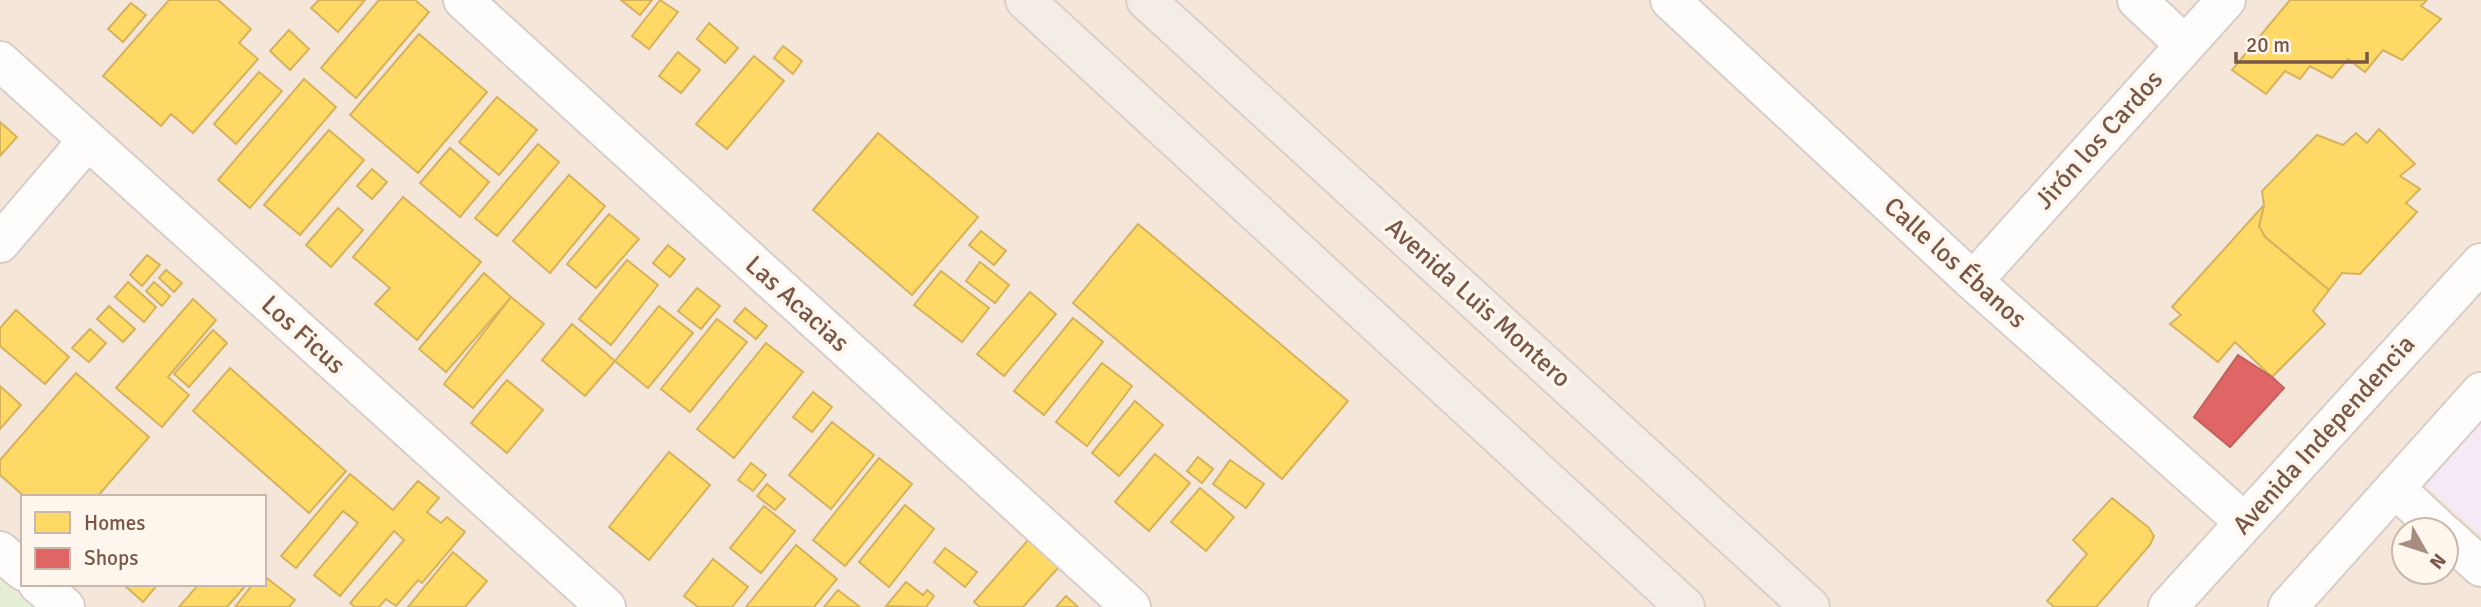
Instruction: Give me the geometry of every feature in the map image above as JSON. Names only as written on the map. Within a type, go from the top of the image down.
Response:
[{"type":"main road","points":[[1025,0],[1685,607]]},
{"type":"main road","name":"Avenida Luis Montero","points":[[1146,0],[1810,607]]},
{"type":"street","name":"Las Acacias","points":[[463,0],[1131,607]]},
{"type":"street","name":"Calle los Ébanos","points":[[1670,0],[1973,281],[2244,522]]},
{"type":"street","points":[[2137,0],[2185,45]]},
{"type":"street","name":"Jirón los Cardos","points":[[1973,281],[2226,0]]},
{"type":"street","name":"Los Ficus","points":[[0,61],[606,607]]},
{"type":"street","points":[[0,243],[87,142]]},
{"type":"street","name":"Avenida Independencia","points":[[2168,607],[2481,263]]},
{"type":"street","points":[[2288,607],[2481,392]]},
{"type":"street","points":[[2395,488],[2425,516]]},
{"type":"street","points":[[2460,548],[2481,567]]},
{"type":"street","points":[[0,551],[21,569]]},
{"type":"street","points":[[40,586],[65,607]]},
{"type":"shaded area","points":[[0,0],[1133,0],[1798,607],[0,607]]},
{"type":"shaded area","points":[[1139,0],[2481,0],[2481,265],[2172,607],[1808,607]]},
{"type":"shaded area","points":[[2481,274],[2481,607],[2181,607]]},
{"type":"shaded area","points":[[2481,411],[2481,535],[2419,480]]},
{"type":"green space","points":[[0,579],[32,607],[0,607]]},
{"type":"building: Homes","points":[[169,0],[218,0],[251,29],[239,43],[258,59],[193,133],[171,114],[161,126],[103,76]]},
{"type":"building: Homes","points":[[319,0],[365,0],[338,32],[311,8]]},
{"type":"building: Homes","points":[[379,0],[415,0],[429,12],[356,98],[321,68]]},
{"type":"building: Homes","points":[[621,0],[652,0],[640,15]]},
{"type":"building: Homes","points":[[660,0],[678,12],[649,49],[632,36]]},
{"type":"building: Homes","points":[[2290,0],[2427,0],[2421,6],[2441,19],[2402,60],[2383,50],[2365,72],[2348,59],[2332,78],[2310,66],[2300,79],[2285,71],[2266,94],[2232,70]]},
{"type":"building: Homes","points":[[131,3],[146,15],[123,42],[108,29]]},
{"type":"building: Homes","points":[[709,23],[738,48],[725,63],[697,39]]},
{"type":"building: Homes","points":[[289,30],[309,49],[290,70],[270,51]]},
{"type":"building: Homes","points":[[419,34],[487,92],[418,173],[350,115]]},
{"type":"building: Homes","points":[[783,46],[802,61],[793,74],[774,58]]},
{"type":"building: Homes","points":[[678,52],[700,70],[681,93],[659,76]]},
{"type":"building: Homes","points":[[754,56],[784,81],[727,149],[696,124]]},
{"type":"building: Homes","points":[[259,72],[282,91],[236,144],[214,124]]},
{"type":"building: Homes","points":[[304,79],[336,107],[250,208],[218,180]]},
{"type":"building: Homes","points":[[497,97],[537,130],[499,175],[459,142]]},
{"type":"building: Homes","points":[[0,122],[17,137],[0,156]]},
{"type":"building: Homes","points":[[2379,129],[2415,164],[2400,176],[2420,189],[2406,203],[2417,212],[2360,274],[2342,273],[2329,290],[2265,237],[2259,226],[2264,205],[2262,191],[2317,135],[2343,145],[2356,133],[2367,143]]},
{"type":"building: Homes","points":[[329,130],[364,160],[300,235],[264,205]]},
{"type":"building: Homes","points":[[878,133],[978,217],[912,295],[813,210]]},
{"type":"building: Homes","points":[[538,144],[559,162],[497,236],[475,218]]},
{"type":"building: Homes","points":[[450,148],[489,182],[460,217],[420,183]]},
{"type":"building: Homes","points":[[372,169],[387,182],[372,199],[357,186]]},
{"type":"building: Homes","points":[[569,175],[605,206],[550,273],[513,241]]},
{"type":"building: Homes","points":[[403,197],[481,262],[417,340],[375,304],[390,288],[353,257]]},
{"type":"building: Homes","points":[[2264,205],[2259,226],[2265,237],[2329,290],[2313,311],[2325,324],[2272,377],[2235,342],[2218,362],[2170,324],[2181,315],[2172,307]]},
{"type":"building: Homes","points":[[338,208],[363,230],[331,267],[306,245]]},
{"type":"building: Homes","points":[[609,214],[639,239],[596,288],[567,264]]},
{"type":"building: Homes","points":[[1138,224],[1348,401],[1282,479],[1073,303]]},
{"type":"building: Homes","points":[[981,231],[1006,251],[994,265],[969,245]]},
{"type":"building: Homes","points":[[668,245],[685,259],[670,277],[653,263]]},
{"type":"building: Homes","points":[[147,255],[160,265],[142,286],[130,275]]},
{"type":"building: Homes","points":[[627,260],[658,285],[611,345],[579,319]]},
{"type":"building: Homes","points":[[980,262],[1009,285],[995,303],[966,281]]},
{"type":"building: Homes","points":[[166,270],[182,283],[174,292],[159,278]]},
{"type":"building: Homes","points":[[941,271],[989,308],[962,342],[914,305]]},
{"type":"building: Homes","points":[[484,273],[511,297],[446,372],[419,349]]},
{"type":"building: Homes","points":[[128,282],[156,307],[144,322],[115,297]]},
{"type":"building: Homes","points":[[154,282],[170,296],[162,306],[146,291]]},
{"type":"building: Homes","points":[[697,288],[720,306],[701,329],[678,311]]},
{"type":"building: Homes","points":[[1030,292],[1056,314],[1004,376],[977,354]]},
{"type":"building: Homes","points":[[511,297],[544,324],[473,408],[444,384]]},
{"type":"building: Homes","points":[[193,299],[216,320],[168,377],[189,395],[162,427],[116,388]]},
{"type":"building: Homes","points":[[109,306],[135,329],[123,342],[97,319]]},
{"type":"building: Homes","points":[[659,306],[693,333],[648,388],[615,361]]},
{"type":"building: Homes","points":[[745,308],[767,326],[756,339],[734,321]]},
{"type":"building: Homes","points":[[16,310],[69,357],[45,384],[0,346],[0,328]]},
{"type":"building: Homes","points":[[1073,318],[1103,342],[1044,415],[1014,391]]},
{"type":"building: Homes","points":[[717,319],[747,342],[690,412],[661,389]]},
{"type":"building: Homes","points":[[572,324],[615,361],[585,396],[542,360]]},
{"type":"building: Homes","points":[[90,329],[106,343],[89,362],[72,348]]},
{"type":"building: Homes","points":[[213,330],[227,343],[189,387],[174,374]]},
{"type":"building: Homes","points":[[766,343],[803,372],[734,458],[697,429]]},
{"type":"building: Homes","points":[[1102,363],[1132,386],[1087,446],[1056,422]]},
{"type":"building: Homes","points":[[230,368],[346,471],[309,513],[193,411]]},
{"type":"building: Homes","points":[[76,373],[149,437],[99,495],[23,495],[0,475],[0,460]]},
{"type":"building: Homes","points":[[507,380],[543,410],[507,453],[471,423]]},
{"type":"building: Homes","points":[[0,386],[21,405],[0,429]]},
{"type":"building: Homes","points":[[813,392],[832,407],[812,432],[793,417]]},
{"type":"building: Homes","points":[[1135,401],[1163,425],[1119,476],[1092,453]]},
{"type":"building: Homes","points":[[832,422],[874,455],[831,509],[789,475]]},
{"type":"building: Homes","points":[[669,452],[710,485],[649,560],[609,527]]},
{"type":"building: Homes","points":[[1155,454],[1190,483],[1149,531],[1115,502]]},
{"type":"building: Homes","points":[[1198,457],[1213,469],[1202,483],[1187,471]]},
{"type":"building: Homes","points":[[879,458],[912,484],[845,566],[813,540]]},
{"type":"building: Homes","points":[[1230,460],[1264,484],[1246,508],[1213,484]]},
{"type":"building: Homes","points":[[751,463],[766,475],[753,491],[738,480]]},
{"type":"building: Homes","points":[[350,474],[393,510],[418,481],[439,498],[427,512],[441,523],[447,517],[465,532],[422,583],[418,580],[396,606],[386,599],[379,607],[355,607],[350,603],[404,540],[394,531],[340,596],[314,575],[358,523],[343,511],[296,568],[281,556]]},
{"type":"building: Homes","points":[[767,484],[785,499],[775,510],[757,496]]},
{"type":"building: Homes","points":[[1200,488],[1234,517],[1206,551],[1171,522]]},
{"type":"building: Homes","points":[[2112,498],[2149,528],[2154,536],[2150,545],[2096,607],[2054,607],[2047,601],[2087,554],[2073,540]]},
{"type":"building: Homes","points":[[905,505],[934,529],[889,587],[859,562]]},
{"type":"building: Homes","points":[[764,506],[795,531],[761,573],[730,548]]},
{"type":"building: Homes","points":[[1035,532],[1066,559],[1023,607],[980,607],[974,602]]},
{"type":"building: Homes","points":[[796,545],[837,579],[814,607],[746,607]]},
{"type":"building: Homes","points":[[945,548],[977,572],[965,587],[934,562]]},
{"type":"building: Homes","points":[[453,552],[487,581],[465,607],[408,607]]},
{"type":"building: Homes","points":[[713,559],[748,587],[732,607],[698,607],[684,596]]},
{"type":"building: Homes","points":[[266,578],[295,600],[289,607],[235,607],[251,586],[266,586]]},
{"type":"building: Homes","points":[[906,582],[923,595],[927,590],[934,596],[926,607],[886,606]]},
{"type":"building: Homes","points":[[125,586],[156,586],[143,602]]},
{"type":"building: Homes","points":[[197,586],[245,586],[227,607],[179,607]]},
{"type":"building: Homes","points":[[838,590],[860,607],[824,607]]},
{"type":"building: Homes","points":[[1066,596],[1078,607],[1056,607]]},
{"type":"building: Shops","points":[[2238,355],[2284,388],[2230,447],[2194,417]]}]
